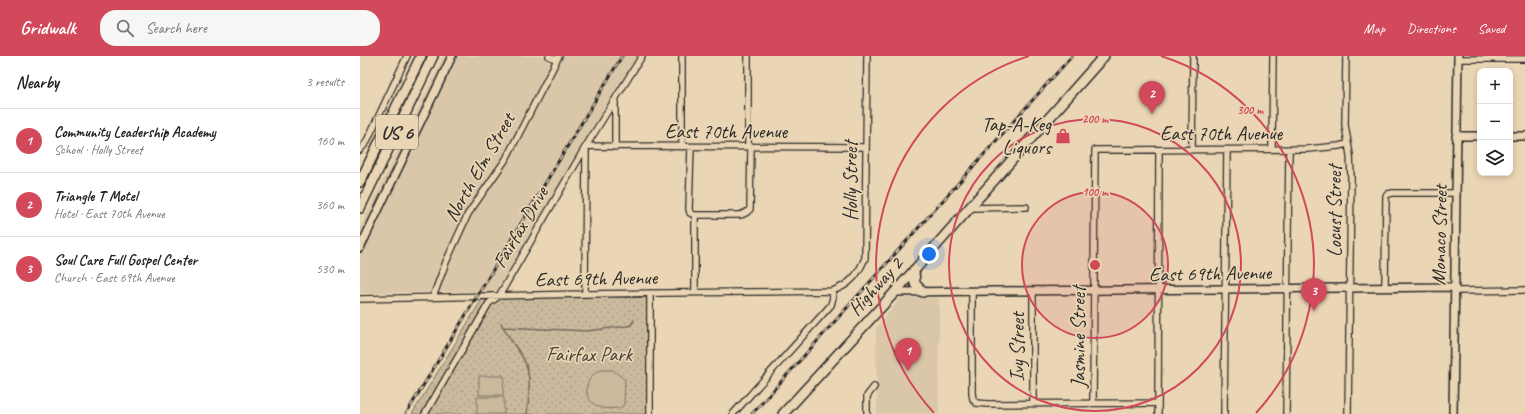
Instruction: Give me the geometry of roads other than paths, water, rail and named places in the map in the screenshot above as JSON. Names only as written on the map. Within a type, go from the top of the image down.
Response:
[{"type":"main road","name":"US 6","points":[[360,182],[421,56]]},
{"type":"main road","name":"US 6","points":[[360,208],[433,56]]},
{"type":"main road","name":"Highway 2","points":[[783,414],[895,292],[1104,56]]},
{"type":"main road","points":[[914,270],[915,284],[923,292]]},
{"type":"street","points":[[360,150],[366,143],[408,56]]},
{"type":"street","points":[[360,248],[452,56]]},
{"type":"street","points":[[549,56],[558,58]]},
{"type":"street","name":"Fairfax Drive","points":[[425,414],[489,303],[498,296],[586,146],[642,56]]},
{"type":"street","points":[[682,56],[682,147]]},
{"type":"street","points":[[691,147],[690,213],[695,215],[740,215],[748,212],[750,209],[748,56]]},
{"type":"street","name":"Holly Street","points":[[832,291],[841,288],[853,280],[865,258],[867,56]]},
{"type":"street","points":[[1192,150],[1193,56]]},
{"type":"street","points":[[1272,149],[1273,56]]},
{"type":"street","name":"Locust Street","points":[[1346,56],[1345,125],[1350,155],[1351,178],[1348,414]]},
{"type":"street","name":"North Elm Street","points":[[433,297],[446,262],[468,214],[506,159],[558,58]]},
{"type":"street","points":[[1458,58],[1525,59]]},
{"type":"street","name":"Monaco Street","points":[[1453,414],[1458,58]]},
{"type":"street","points":[[615,101],[615,147]]},
{"type":"street","points":[[1456,136],[1477,136]]},
{"type":"street","points":[[1513,136],[1525,136]]},
{"type":"street","name":"East 70th Avenue","points":[[1095,150],[1289,149],[1331,147],[1348,144]]},
{"type":"street","points":[[585,294],[586,146]]},
{"type":"street","name":"East 70th Avenue","points":[[586,146],[866,147]]},
{"type":"street","points":[[1286,414],[1289,149]]},
{"type":"street","name":"Jasmine Street","points":[[1094,403],[1095,150]]},
{"type":"street","points":[[1158,414],[1159,150]]},
{"type":"street","points":[[1224,414],[1227,150]]},
{"type":"street","points":[[1385,287],[1385,197],[1388,194],[1456,193]]},
{"type":"street","points":[[969,208],[1026,207]]},
{"type":"street","points":[[695,215],[695,292]]},
{"type":"street","name":"East 69th Avenue","points":[[895,292],[1385,287],[1450,287],[1458,290],[1525,290]]},
{"type":"street","points":[[733,414],[831,305],[833,297],[832,291]]},
{"type":"street","name":"East 69th Avenue","points":[[360,299],[695,292],[832,291]]},
{"type":"street","name":"Ivy Street","points":[[1032,403],[1034,291]]},
{"type":"street","points":[[972,292],[972,393],[973,400],[976,403],[1158,403]]},
{"type":"street","points":[[650,293],[650,414]]},
{"type":"street","points":[[867,414],[867,396],[874,387]]},
{"type":"waterway","points":[[503,327],[587,331],[627,326],[631,325],[634,320]]},
{"type":"waterway","points":[[501,323],[526,364],[529,378],[527,414]]},
{"type":"railway","points":[[406,414],[622,56]]},
{"type":"railway","points":[[752,414],[1072,56]]},
{"type":"place","name":"Triangle T Motel","points":[[1152,114]]},
{"type":"place","name":"Tap-A-Keg Liquors","points":[[1063,136]]},
{"type":"place","name":"Soul Care Full Gospel Center","points":[[1314,311]]},
{"type":"place","name":"Community Leadership Academy","points":[[908,371]]},
{"type":"park label","name":"Fairfax Park","points":[[589,354]]}]
